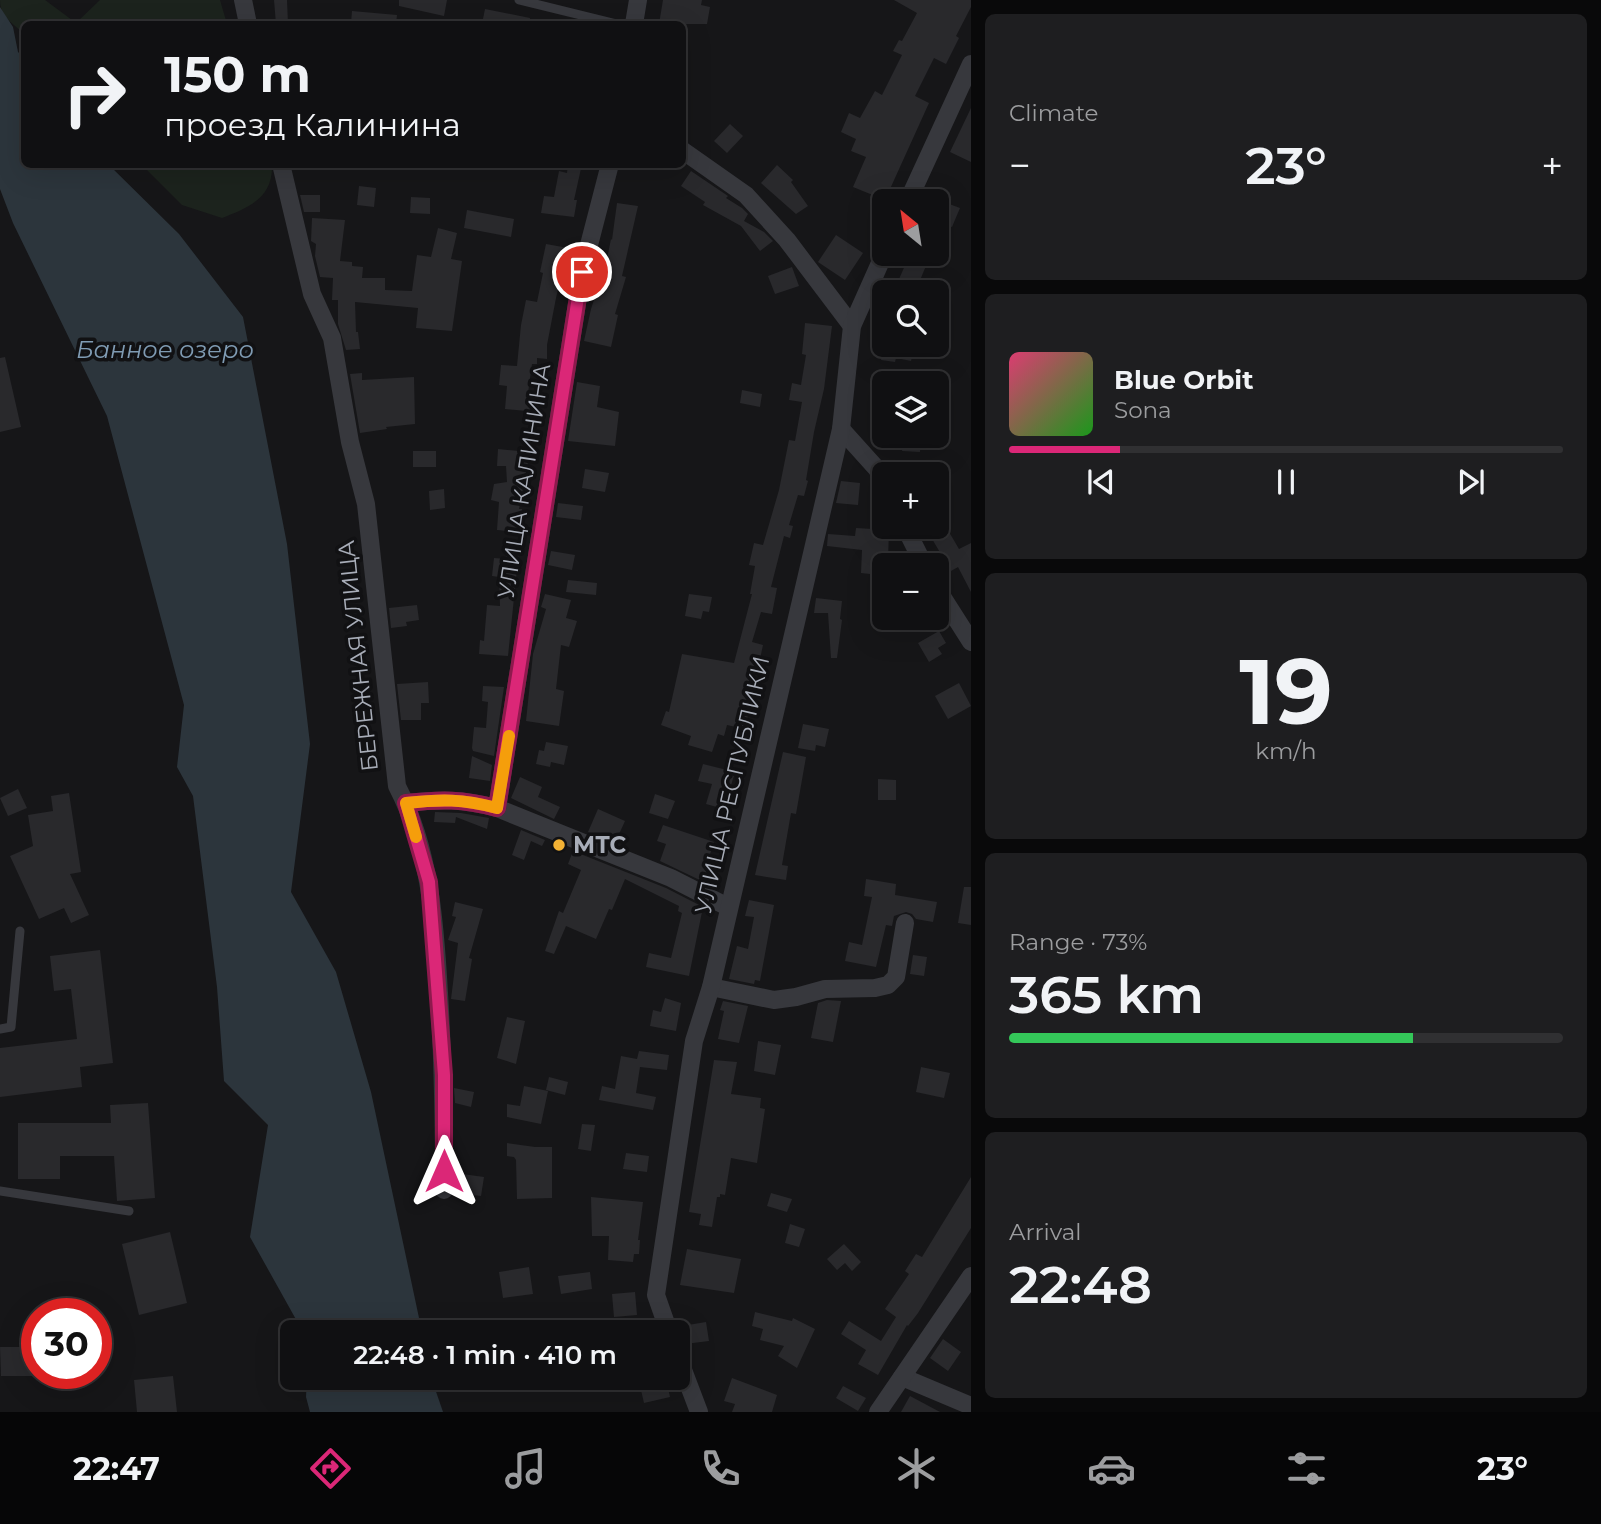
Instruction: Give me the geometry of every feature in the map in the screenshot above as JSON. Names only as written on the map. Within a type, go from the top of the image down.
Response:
[{"type":"street","points":[[243,0],[247,21]]},
{"type":"street","points":[[634,21],[638,0]]},
{"type":"street","points":[[914,189],[971,64]]},
{"type":"street","points":[[686,153],[746,195],[787,240],[852,326]]},
{"type":"street","name":"БЕРЕЖНАЯ УЛИЦА","points":[[282,168],[312,294],[332,338],[350,442],[366,504],[397,786],[406,803],[429,882],[444,1075],[444,1190]]},
{"type":"street","name":"УЛИЦА КАЛИНИНА","points":[[497,808],[582,272],[609,168]]},
{"type":"street","name":"УЛИЦА РЕСПУБЛИКИ","points":[[665,1320],[656,1295],[694,1041],[711,987],[841,429],[852,326],[879,266]]},
{"type":"street","points":[[841,429],[872,463]]},
{"type":"street","points":[[949,607],[971,642]]},
{"type":"street","points":[[406,803],[442,799],[469,801],[497,808],[671,878],[728,907]]},
{"type":"street","points":[[711,987],[774,1000],[825,989],[876,988],[888,985],[896,977],[905,923]]},
{"type":"street","points":[[878,1412],[971,1276]]},
{"type":"street","points":[[902,1377],[971,1406]]},
{"type":"street","points":[[690,1388],[699,1412]]},
{"type":"lane","points":[[519,0],[605,21]]},
{"type":"lane","points":[[0,1029],[11,1027],[20,931]]},
{"type":"lane","points":[[0,1191],[129,1211]]},
{"type":"shaded area","points":[[0,0],[45,0],[73,21],[21,21],[21,32],[5,17]]},
{"type":"shaded area","points":[[100,0],[220,0],[226,21],[78,21]]},
{"type":"shaded area","points":[[145,168],[272,168],[268,186],[263,194],[250,206],[222,218],[182,205]]},
{"type":"water","name":"Банное озеро","points":[[0,7],[13,27],[21,55],[21,168],[112,168],[179,234],[243,317],[287,544],[310,744],[291,892],[336,972],[371,1092],[419,1320],[296,1320],[250,1237],[268,1125],[224,1081],[217,987],[193,796],[177,767],[184,705],[107,416],[13,223],[0,189]]},
{"type":"water","points":[[306,1390],[435,1390],[443,1412],[310,1412]]},
{"type":"building","points":[[274,0],[287,0],[288,21],[276,21]]},
{"type":"building","points":[[399,0],[447,0],[444,16],[399,6]]},
{"type":"building","points":[[663,0],[702,0],[701,5],[710,7],[707,24],[660,21]]},
{"type":"building","points":[[894,0],[971,0],[971,7],[956,36],[959,38],[946,64],[934,58],[915,96],[929,103],[890,189],[872,189],[872,195],[853,187],[866,157],[851,151],[856,139],[841,132],[849,113],[860,118],[875,91],[882,95],[902,55],[893,51],[899,40],[902,41],[917,13]]},
{"type":"building","points":[[485,9],[530,18],[530,21],[483,21]]},
{"type":"building","points":[[352,11],[397,15],[396,21],[351,21]]},
{"type":"building","points":[[971,108],[971,162],[950,152]]},
{"type":"building","points":[[730,124],[743,136],[727,153],[714,141]]},
{"type":"building","points":[[777,165],[793,180],[791,182],[808,206],[796,214],[761,183]]},
{"type":"building","points":[[568,168],[581,168],[574,200],[577,200],[574,217],[541,213],[544,196],[554,197],[559,171],[567,173]]},
{"type":"building","points":[[691,171],[728,196],[726,198],[748,214],[744,221],[764,232],[773,241],[760,251],[741,226],[703,205],[705,202],[681,186]]},
{"type":"building","points":[[359,186],[376,188],[374,207],[357,205]]},
{"type":"building","points":[[300,195],[320,195],[320,212],[304,212]]},
{"type":"building","points":[[411,197],[430,198],[430,214],[410,213]]},
{"type":"building","points":[[617,203],[638,206],[622,276],[626,277],[615,314],[618,315],[611,347],[584,341],[612,240]]},
{"type":"building","points":[[949,204],[960,208],[952,227],[949,226]]},
{"type":"building","points":[[467,210],[514,219],[511,237],[464,228]]},
{"type":"building","points":[[312,218],[345,220],[340,261],[363,267],[362,278],[385,278],[385,290],[412,291],[417,255],[431,257],[438,228],[457,233],[451,259],[462,261],[452,331],[416,328],[418,308],[355,302],[356,332],[360,349],[346,350],[338,324],[338,300],[332,300],[333,278],[320,277],[315,256],[316,244],[311,241]]},
{"type":"building","points":[[836,235],[863,253],[845,280],[818,262]]},
{"type":"building","points":[[546,244],[568,248],[547,345],[547,359],[537,358],[537,364],[532,364],[528,393],[539,394],[537,412],[505,409],[507,386],[499,385],[501,365],[517,366],[526,300],[537,302]]},
{"type":"building","points":[[905,266],[926,266],[920,280],[899,280]]},
{"type":"building","points":[[792,267],[799,286],[775,294],[768,276]]},
{"type":"building","points":[[805,323],[832,326],[824,389],[806,480],[808,481],[804,496],[798,495],[789,525],[793,526],[790,538],[784,536],[771,587],[777,588],[772,614],[761,612],[752,642],[763,645],[745,729],[727,725],[724,736],[718,734],[712,752],[688,745],[691,736],[661,725],[666,711],[669,712],[682,654],[734,663],[752,594],[755,566],[749,565],[754,543],[763,545],[779,490],[789,440],[795,441],[802,402],[789,400],[792,383],[801,385],[806,355],[802,354]]},
{"type":"building","points":[[5,357],[21,427],[0,432],[0,358]]},
{"type":"building","points":[[882,357],[912,357],[911,361],[896,358],[895,362],[881,360]]},
{"type":"building","points":[[362,373],[362,380],[414,377],[415,424],[360,433],[350,374]]},
{"type":"building","points":[[577,382],[600,386],[597,407],[619,412],[615,446],[568,441]]},
{"type":"building","points":[[742,390],[762,394],[760,407],[740,403]]},
{"type":"building","points":[[902,448],[920,448],[920,452],[902,451]]},
{"type":"building","points":[[498,449],[530,452],[519,509],[522,509],[520,532],[497,530],[499,502],[491,500],[494,484],[507,482],[506,466],[497,466]]},
{"type":"building","points":[[413,451],[436,451],[436,467],[413,467]]},
{"type":"building","points":[[585,469],[609,473],[605,492],[582,488]]},
{"type":"building","points":[[841,481],[860,483],[858,505],[836,503]]},
{"type":"building","points":[[444,489],[445,508],[430,510],[429,491]]},
{"type":"building","points":[[558,503],[583,506],[581,520],[556,517]]},
{"type":"building","points":[[856,528],[872,529],[872,539],[889,539],[888,553],[872,553],[872,578],[870,574],[861,573],[862,550],[827,546],[828,534],[855,536]]},
{"type":"building","points":[[949,532],[959,549],[971,543],[971,592],[958,567],[951,571],[949,568],[949,553],[940,553],[932,539],[949,539]]},
{"type":"building","points":[[507,539],[520,540],[508,656],[479,654],[480,640],[484,641],[487,605],[500,606],[499,577],[492,576],[494,558],[506,559]]},
{"type":"building","points":[[551,551],[575,555],[572,570],[548,565]]},
{"type":"building","points":[[568,580],[597,583],[596,595],[566,592]]},
{"type":"building","points":[[545,594],[571,600],[566,618],[577,621],[569,647],[561,645],[556,689],[564,691],[559,726],[526,721],[533,654],[546,609],[541,607]]},
{"type":"building","points":[[689,594],[712,597],[709,612],[703,611],[701,619],[685,616]]},
{"type":"building","points":[[816,598],[842,601],[837,658],[831,658],[828,613],[814,613]]},
{"type":"building","points":[[417,605],[419,620],[406,622],[407,626],[391,628],[389,608]]},
{"type":"building","points":[[939,631],[946,643],[938,648],[942,654],[929,662],[918,643]]},
{"type":"building","points":[[428,682],[429,703],[421,703],[421,720],[401,720],[397,684]]},
{"type":"building","points":[[959,683],[971,706],[948,719],[935,696]]},
{"type":"building","points":[[483,686],[504,687],[494,756],[473,751],[472,748],[474,727],[486,728],[488,702],[482,701]]},
{"type":"building","points":[[803,724],[829,729],[825,747],[816,745],[815,751],[798,748]]},
{"type":"building","points":[[546,742],[568,746],[564,765],[551,762],[550,767],[536,764],[539,750],[544,751]]},
{"type":"building","points":[[783,752],[806,757],[796,814],[791,813],[782,865],[788,866],[786,880],[755,875]]},
{"type":"building","points":[[472,756],[492,765],[490,781],[469,778]]},
{"type":"building","points":[[703,764],[735,772],[724,809],[706,804],[712,784],[698,781]]},
{"type":"building","points":[[520,777],[542,787],[538,797],[560,807],[554,819],[511,798]]},
{"type":"building","points":[[878,779],[896,780],[896,800],[878,800]]},
{"type":"building","points":[[18,789],[27,808],[8,816],[0,798]]},
{"type":"building","points":[[69,793],[81,872],[70,874],[89,915],[71,923],[64,908],[39,919],[10,856],[33,846],[28,815],[53,811],[51,796]]},
{"type":"building","points":[[655,794],[675,801],[668,819],[649,813]]},
{"type":"building","points":[[598,809],[625,821],[615,843],[588,832]]},
{"type":"building","points":[[435,812],[489,818],[487,829],[456,817],[455,823],[434,822]]},
{"type":"building","points":[[663,825],[714,842],[705,870],[713,873],[708,884],[660,861],[666,844],[657,841]]},
{"type":"building","points":[[521,830],[545,840],[542,846],[531,841],[524,860],[512,855]]},
{"type":"building","points":[[573,851],[666,888],[703,907],[689,976],[646,967],[649,953],[671,958],[682,913],[678,911],[679,906],[625,879],[596,939],[566,926],[554,954],[545,951],[559,911],[563,913],[581,870],[568,864]]},
{"type":"building","points":[[866,879],[896,884],[895,895],[937,902],[933,922],[916,919],[906,912],[894,916],[892,926],[886,925],[876,967],[845,961],[849,942],[862,945],[872,897],[864,896]]},
{"type":"building","points":[[964,887],[971,887],[971,925],[958,923]]},
{"type":"building","points":[[749,900],[774,905],[760,981],[755,980],[754,984],[729,979],[737,946],[748,949],[754,917],[745,916]]},
{"type":"building","points":[[455,902],[483,909],[469,958],[472,959],[465,1001],[451,999],[458,943],[448,940],[456,917],[452,916]]},
{"type":"building","points":[[100,950],[113,1063],[80,1067],[82,1087],[0,1097],[0,1048],[77,1039],[71,989],[54,991],[50,956]]},
{"type":"building","points":[[913,955],[927,957],[924,976],[910,974]]},
{"type":"building","points":[[665,998],[681,1003],[676,1031],[650,1026],[653,1010],[661,1012]]},
{"type":"building","points":[[827,1000],[841,1001],[833,1042],[811,1038],[818,1003]]},
{"type":"building","points":[[723,1001],[748,1006],[739,1043],[718,1039],[724,1011],[720,1010]]},
{"type":"building","points":[[507,1017],[525,1021],[516,1064],[497,1058]]},
{"type":"building","points":[[758,1041],[781,1045],[775,1075],[754,1071]]},
{"type":"building","points":[[639,1051],[669,1055],[667,1070],[640,1067],[636,1093],[656,1097],[653,1110],[599,1100],[602,1086],[615,1089],[621,1056],[637,1059]]},
{"type":"building","points":[[714,1060],[737,1062],[731,1094],[761,1098],[760,1108],[765,1109],[757,1163],[731,1158],[725,1195],[720,1194],[720,1197],[717,1197],[712,1227],[699,1225],[701,1214],[689,1212]]},
{"type":"building","points":[[921,1067],[950,1073],[944,1098],[916,1092]]},
{"type":"building","points":[[549,1077],[568,1082],[565,1095],[546,1090]]},
{"type":"building","points":[[524,1086],[548,1091],[541,1124],[507,1117],[507,1104],[520,1106]]},
{"type":"building","points":[[454,1088],[474,1092],[471,1107],[455,1103]]},
{"type":"building","points":[[148,1103],[155,1198],[117,1201],[114,1156],[60,1156],[60,1179],[18,1179],[18,1123],[111,1123],[110,1105]]},
{"type":"building","points":[[582,1124],[595,1125],[591,1151],[578,1149]]},
{"type":"building","points":[[507,1143],[552,1147],[552,1198],[517,1199],[516,1160],[507,1156]]},
{"type":"building","points":[[626,1153],[649,1156],[647,1172],[623,1169]]},
{"type":"building","points":[[455,1173],[484,1177],[481,1196],[455,1193]]},
{"type":"building","points":[[971,1177],[971,1228],[918,1313],[907,1325],[878,1375],[858,1364],[866,1350],[841,1334],[849,1321],[881,1341],[896,1317],[885,1309],[909,1274],[905,1271],[916,1254],[922,1257]]},
{"type":"building","points":[[771,1193],[792,1199],[787,1212],[767,1206]]},
{"type":"building","points":[[591,1197],[643,1202],[639,1254],[634,1254],[633,1262],[608,1260],[609,1236],[592,1236]]},
{"type":"building","points":[[790,1224],[805,1229],[799,1247],[785,1243]]},
{"type":"building","points":[[170,1232],[187,1303],[139,1315],[122,1244]]},
{"type":"building","points":[[844,1244],[861,1262],[852,1271],[845,1263],[837,1270],[827,1259]]},
{"type":"building","points":[[687,1249],[741,1259],[734,1293],[680,1285]]},
{"type":"building","points":[[529,1267],[533,1294],[503,1298],[499,1272]]},
{"type":"building","points":[[590,1272],[592,1289],[561,1294],[558,1276]]},
{"type":"building","points":[[635,1292],[637,1315],[614,1317],[612,1294]]},
{"type":"building","points":[[755,1312],[792,1321],[793,1318],[815,1329],[797,1368],[778,1356],[784,1346],[760,1340],[763,1329],[752,1326]]},
{"type":"building","points":[[706,1322],[709,1341],[690,1343],[690,1325]]},
{"type":"building","points":[[943,1339],[961,1352],[948,1371],[930,1358]]},
{"type":"building","points":[[0,1347],[21,1347],[21,1376],[1,1376]]},
{"type":"building","points":[[173,1376],[177,1412],[137,1412],[134,1380]]},
{"type":"building","points":[[732,1378],[777,1395],[772,1412],[732,1412],[735,1404],[724,1401]]},
{"type":"building","points":[[843,1386],[866,1398],[858,1411],[836,1398]]},
{"type":"building","points":[[641,1390],[668,1390],[670,1397],[644,1403]]},
{"type":"building","points":[[910,1396],[940,1412],[901,1412]]},
{"type":"slow traffic","points":[[416,837],[406,803],[442,799],[469,801],[497,808],[509,736]]},
{"type":"place","name":"МТС","points":[[559,845]]},
{"type":"route","points":[[444,1171],[444,1075],[429,882],[406,803],[442,799],[469,801],[497,808],[582,272]]}]
